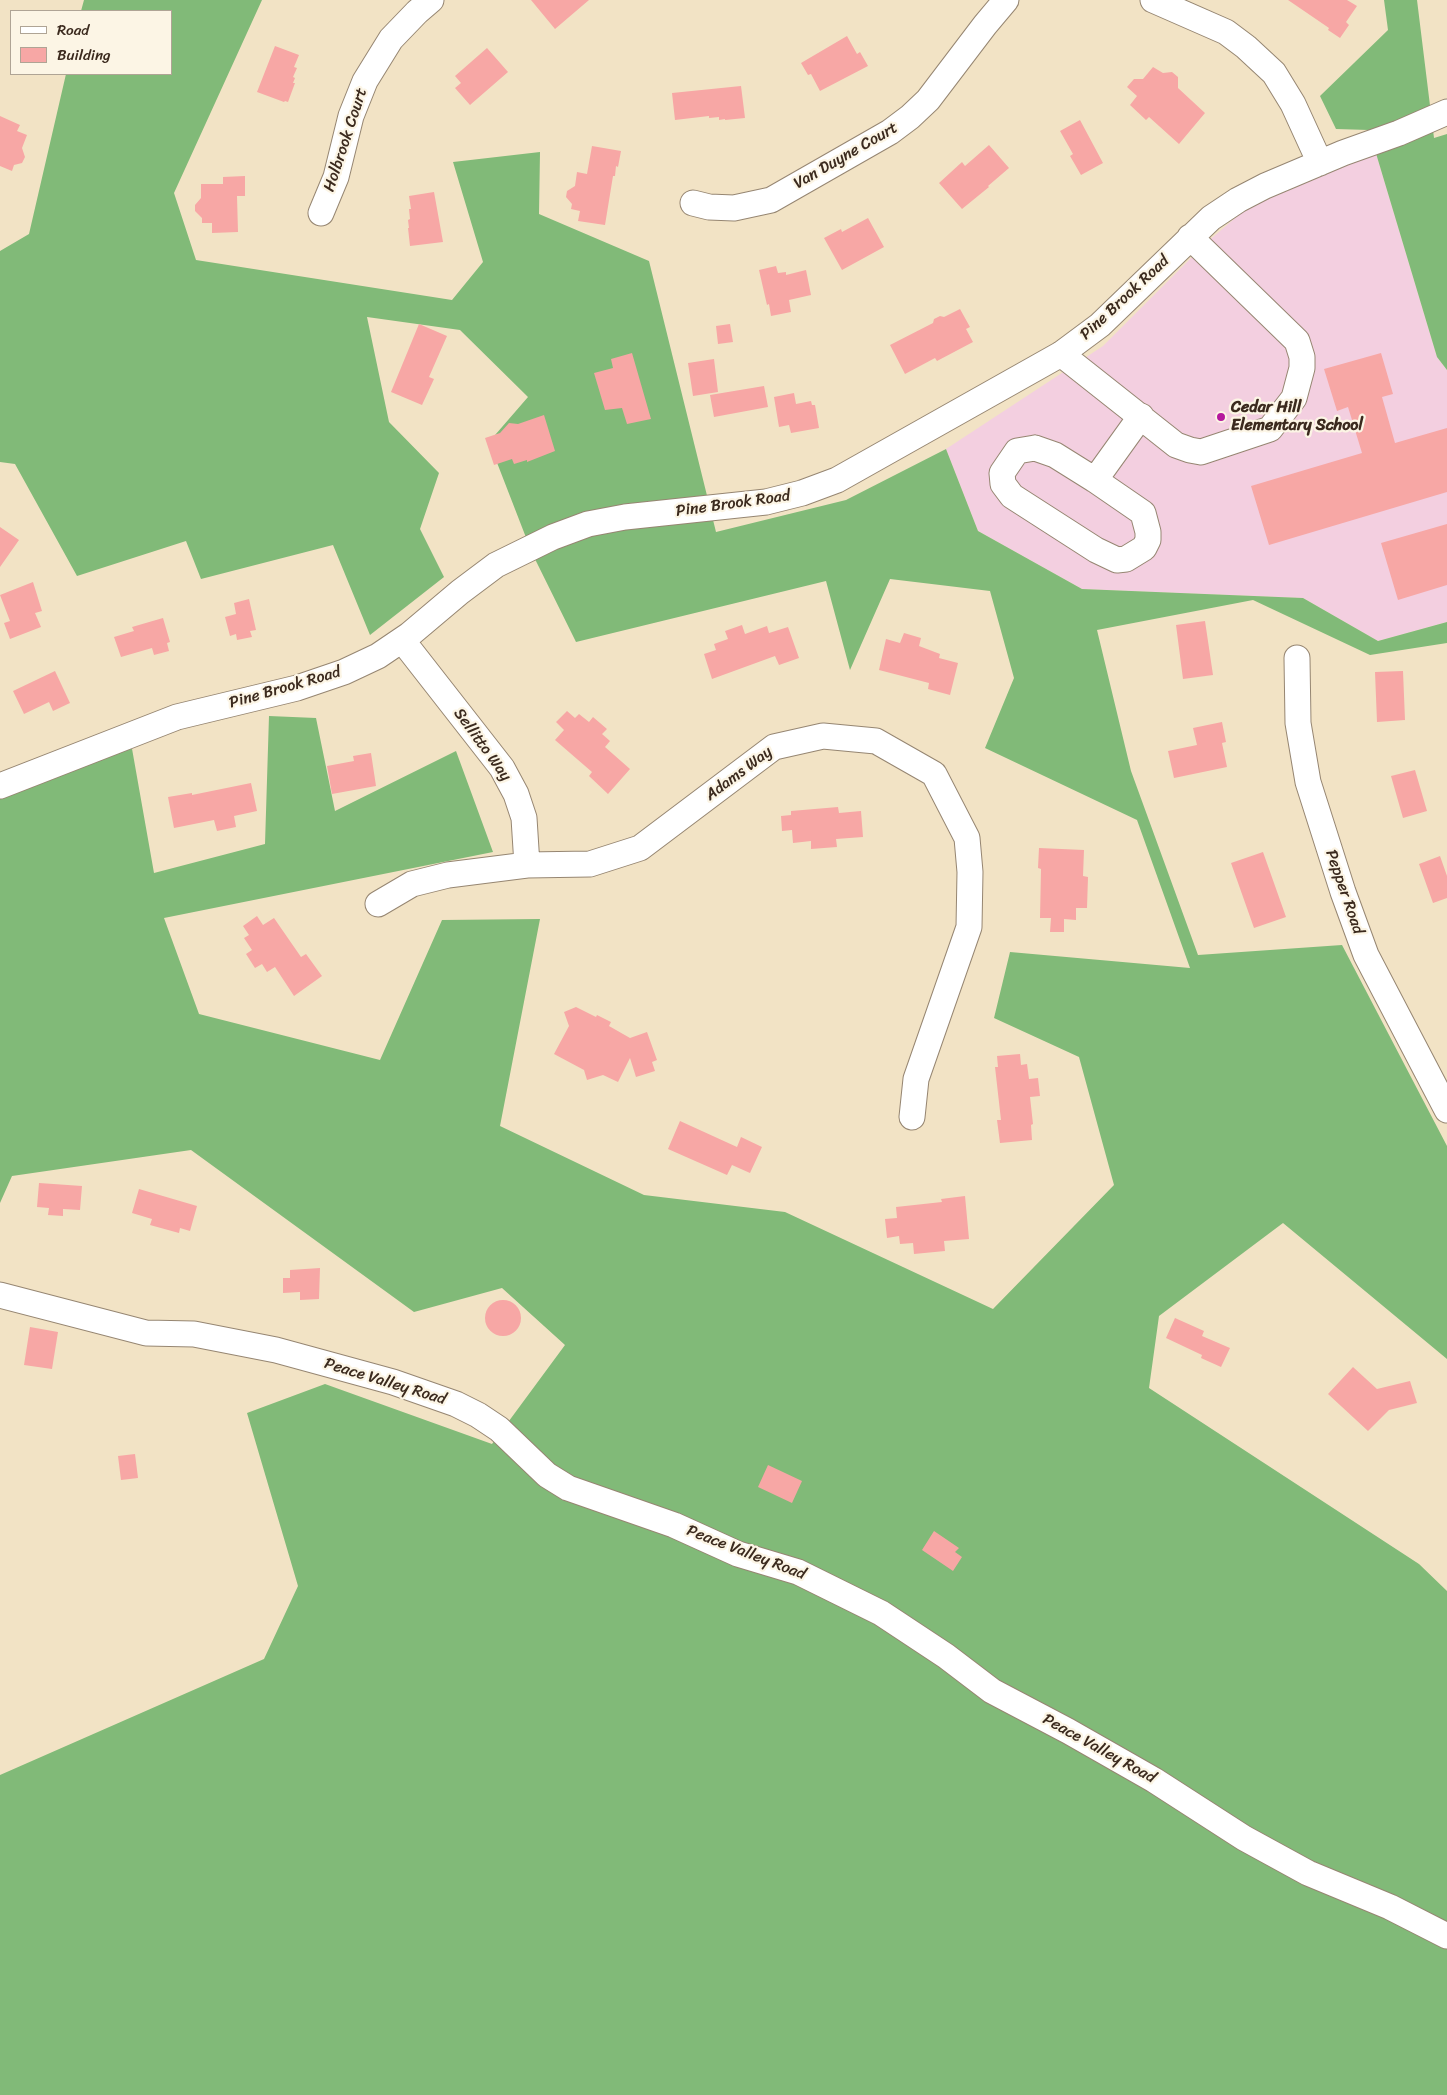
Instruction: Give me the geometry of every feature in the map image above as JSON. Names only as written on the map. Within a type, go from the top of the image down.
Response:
[{"type":"street","name":"Holbrook Court","points":[[321,213],[336,177],[352,116],[365,82],[391,39],[416,12],[431,0]]},
{"type":"street","name":"Van Duyne Court","points":[[692,203],[734,208],[771,200],[890,132],[928,100],[1006,0]]},
{"type":"street","points":[[1152,0],[1226,32],[1246,47],[1274,73],[1293,104],[1320,163]]},
{"type":"street","name":"Pine Brook Road","points":[[0,786],[177,717],[297,688],[344,672],[378,656],[402,640],[496,565],[553,537],[588,524],[625,517],[766,502],[802,493],[837,480],[1061,354],[1100,325],[1211,218],[1238,200],[1265,186],[1447,112]]},
{"type":"street","points":[[1061,354],[1176,445],[1201,452],[1270,429],[1294,398],[1302,368],[1302,357],[1296,342],[1190,237]]},
{"type":"street","points":[[1095,480],[1141,416]]},
{"type":"street","points":[[1034,448],[1056,455],[1095,480],[1143,513],[1148,540],[1144,548],[1126,559],[1117,560],[1096,550],[1012,496],[1003,484],[1002,473],[1017,450],[1034,448]]},
{"type":"street","name":"Sellitto Way","points":[[402,640],[502,768],[516,794],[524,818],[527,865]]},
{"type":"street","name":"Pepper Road","points":[[1297,658],[1298,723],[1308,782],[1343,892],[1366,955],[1447,1110]]},
{"type":"street","name":"Adams Way","points":[[378,904],[412,884],[448,875],[527,865],[590,864],[640,848],[774,747],[823,736],[876,741],[934,774],[968,838],[970,872],[968,927],[916,1079],[912,1117]]},
{"type":"street","name":"Peace Valley Road","points":[[0,1295],[146,1333],[194,1334],[276,1350],[393,1382],[456,1404],[478,1415],[499,1429],[547,1475],[568,1488],[674,1525],[738,1554],[798,1572],[881,1612],[946,1656],[992,1691],[1068,1731],[1154,1780],[1244,1838],[1308,1873],[1390,1907],[1447,1936]]},
{"type":"shaded area","name":"Cedar Hill Elementary School","points":[[1376,153],[1437,357],[1447,370],[1447,622],[1378,641],[1303,598],[1082,589],[978,531],[946,449],[1103,346],[1207,242],[1247,208]]},
{"type":"green space","points":[[84,0],[262,0],[174,193],[196,260],[452,300],[483,262],[453,162],[540,152],[539,214],[649,261],[716,532],[846,500],[946,449],[978,531],[1082,589],[1303,598],[1378,641],[1447,622],[1447,643],[1370,655],[1253,600],[1097,630],[1131,771],[1198,955],[1342,945],[1447,1146],[1447,1359],[1283,1223],[1159,1316],[1149,1388],[1419,1564],[1447,1591],[1447,2095],[0,2095],[0,1775],[264,1659],[298,1586],[247,1413],[325,1384],[492,1444],[565,1345],[502,1288],[414,1312],[191,1150],[12,1176],[0,1203],[0,790],[131,743],[154,873],[265,844],[269,716],[316,718],[335,811],[456,751],[493,852],[164,918],[199,1014],[380,1060],[442,920],[540,919],[500,1126],[644,1195],[785,1212],[993,1309],[1114,1185],[1079,1057],[994,1018],[1010,952],[1190,968],[1137,820],[985,748],[1014,678],[990,591],[890,579],[850,670],[826,581],[576,642],[532,553],[489,442],[528,397],[460,330],[367,317],[389,422],[439,473],[420,529],[444,577],[370,635],[333,545],[201,579],[186,541],[77,576],[15,464],[0,462],[0,251],[29,234],[66,75],[172,75],[172,10],[81,10]]},
{"type":"green space","points":[[1384,0],[1417,0],[1434,138],[1447,134],[1447,370],[1437,357],[1369,130],[1336,129],[1320,96],[1388,30]]},
{"type":"building","points":[[531,0],[589,0],[555,29]]},
{"type":"building","points":[[1288,0],[1347,0],[1357,6],[1346,22],[1349,25],[1340,38],[1328,30],[1329,28]]},
{"type":"building","points":[[847,36],[857,54],[860,52],[868,66],[820,91],[811,74],[808,75],[801,63]]},
{"type":"building","points":[[275,46],[299,55],[294,67],[297,68],[293,77],[295,78],[293,83],[295,83],[288,102],[257,92]]},
{"type":"building","points":[[487,48],[508,72],[470,105],[455,88],[461,83],[455,76]]},
{"type":"building","points":[[1153,67],[1163,73],[1172,72],[1178,77],[1178,88],[1205,113],[1179,144],[1149,117],[1146,120],[1130,105],[1137,96],[1127,87],[1134,79],[1143,79]]},
{"type":"building","points":[[741,86],[745,118],[719,120],[719,117],[709,118],[709,116],[675,120],[672,93]]},
{"type":"building","points":[[0,116],[20,125],[17,131],[27,135],[22,148],[25,157],[22,163],[14,165],[12,171],[0,166]]},
{"type":"building","points":[[1080,120],[1103,163],[1081,175],[1070,156],[1073,154],[1060,131]]},
{"type":"building","points":[[989,145],[1009,168],[962,209],[939,183],[962,162],[965,166]]},
{"type":"building","points":[[592,146],[621,151],[618,167],[616,166],[615,176],[613,176],[605,225],[578,221],[580,211],[571,209],[572,204],[566,197],[567,191],[575,186],[577,172],[587,174]]},
{"type":"building","points":[[245,176],[245,196],[237,196],[238,232],[212,233],[212,223],[202,223],[202,218],[195,211],[195,205],[201,198],[201,184],[223,184],[223,177]]},
{"type":"building","points":[[434,192],[443,242],[410,246],[408,220],[410,219],[409,209],[411,209],[409,196]]},
{"type":"building","points":[[868,218],[884,247],[842,270],[824,238],[841,229],[842,232]]},
{"type":"building","points":[[776,266],[778,273],[786,272],[786,275],[806,270],[811,295],[789,300],[791,312],[771,316],[759,270]]},
{"type":"building","points":[[960,309],[970,327],[966,329],[973,342],[937,361],[935,358],[905,374],[890,345],[933,323],[934,319],[940,316],[944,317]]},
{"type":"building","points":[[419,324],[447,336],[429,377],[434,379],[422,405],[391,392]]},
{"type":"building","points":[[730,324],[733,342],[718,344],[716,326]]},
{"type":"building","points":[[632,353],[651,419],[627,424],[622,408],[605,410],[594,373],[613,368],[611,359]]},
{"type":"building","points":[[1381,353],[1393,394],[1382,397],[1395,443],[1447,428],[1447,492],[1269,545],[1251,486],[1362,453],[1348,407],[1337,411],[1324,369]]},
{"type":"building","points":[[714,359],[718,392],[693,396],[688,363]]},
{"type":"building","points":[[764,386],[768,407],[714,417],[710,395]]},
{"type":"building","points":[[794,393],[796,404],[811,401],[812,405],[815,405],[819,428],[791,433],[789,425],[779,427],[774,397]]},
{"type":"building","points":[[544,415],[555,451],[527,462],[527,460],[514,464],[512,459],[494,465],[485,438],[500,433],[509,423],[518,424]]},
{"type":"building","points":[[1447,524],[1447,585],[1398,600],[1381,543]]},
{"type":"building","points":[[0,527],[19,540],[0,567]]},
{"type":"building","points":[[33,582],[42,611],[35,613],[41,627],[10,639],[4,623],[10,621],[0,595]]},
{"type":"building","points":[[249,599],[256,630],[250,631],[252,637],[237,640],[236,634],[230,636],[225,617],[236,614],[234,603]]},
{"type":"building","points":[[163,618],[170,642],[167,643],[169,651],[154,655],[152,648],[121,657],[114,637],[134,631],[132,627]]},
{"type":"building","points":[[1205,621],[1213,675],[1183,679],[1176,625]]},
{"type":"building","points":[[742,625],[745,634],[767,626],[769,633],[788,627],[799,658],[779,665],[775,656],[712,679],[704,654],[716,650],[714,644],[728,639],[725,631]]},
{"type":"building","points":[[904,633],[921,638],[919,646],[940,654],[939,658],[958,663],[950,695],[928,689],[929,683],[879,670],[886,639],[900,643]]},
{"type":"building","points":[[55,671],[70,703],[53,711],[49,702],[24,714],[13,691]]},
{"type":"building","points":[[1403,671],[1405,720],[1377,722],[1375,672]]},
{"type":"building","points":[[567,711],[575,718],[579,714],[589,722],[593,717],[607,729],[602,734],[610,741],[605,747],[630,769],[608,794],[589,776],[592,772],[555,740],[564,730],[556,722]]},
{"type":"building","points":[[1222,722],[1226,742],[1222,743],[1227,767],[1174,778],[1168,751],[1197,745],[1193,728]]},
{"type":"building","points":[[371,753],[376,786],[332,794],[327,766],[354,761],[353,756]]},
{"type":"building","points":[[1415,770],[1427,811],[1403,818],[1391,776]]},
{"type":"building","points":[[251,783],[257,811],[234,816],[236,827],[217,831],[214,820],[174,828],[168,797],[192,793],[192,795]]},
{"type":"building","points":[[838,807],[839,813],[861,811],[863,837],[836,839],[837,847],[811,849],[811,841],[793,843],[792,830],[782,831],[781,816],[791,815],[791,811]]},
{"type":"building","points":[[1039,848],[1084,850],[1083,876],[1088,877],[1087,908],[1076,908],[1076,920],[1064,919],[1064,932],[1050,932],[1051,918],[1040,918],[1041,869],[1038,868]]},
{"type":"building","points":[[1263,852],[1286,917],[1254,928],[1231,863]]},
{"type":"building","points":[[1440,856],[1447,876],[1447,898],[1433,903],[1419,864]]},
{"type":"building","points":[[257,916],[263,925],[274,918],[301,957],[306,954],[322,976],[294,996],[275,967],[267,972],[262,964],[255,968],[246,954],[252,950],[244,938],[249,935],[243,926]]},
{"type":"building","points":[[576,1007],[611,1022],[609,1026],[630,1038],[647,1032],[657,1060],[652,1062],[655,1071],[636,1077],[630,1058],[618,1082],[603,1075],[587,1080],[584,1070],[554,1054],[569,1026],[564,1012]]},
{"type":"building","points":[[1020,1054],[1021,1065],[1027,1064],[1029,1079],[1038,1078],[1040,1096],[1030,1097],[1033,1124],[1031,1125],[1032,1140],[1000,1143],[997,1120],[1001,1120],[995,1067],[998,1067],[997,1056]]},
{"type":"building","points":[[680,1121],[737,1147],[741,1137],[762,1147],[750,1173],[732,1165],[727,1175],[668,1149]]},
{"type":"building","points":[[39,1183],[82,1186],[80,1210],[63,1209],[63,1216],[48,1215],[49,1208],[37,1207]]},
{"type":"building","points":[[139,1189],[197,1206],[190,1231],[180,1228],[179,1233],[150,1225],[152,1219],[132,1213]]},
{"type":"building","points":[[965,1196],[969,1239],[944,1241],[945,1251],[914,1254],[913,1243],[900,1244],[899,1236],[887,1238],[885,1219],[897,1218],[896,1207],[942,1202],[941,1199]]},
{"type":"building","points":[[320,1268],[319,1299],[300,1300],[300,1292],[283,1293],[283,1278],[290,1278],[290,1270]]},
{"type":"building","points":[[503,1300],[510,1301],[516,1305],[520,1311],[520,1325],[516,1331],[510,1335],[503,1336],[496,1335],[490,1331],[486,1325],[485,1318],[486,1311],[490,1305],[496,1301]]},
{"type":"building","points":[[1175,1318],[1204,1331],[1202,1336],[1230,1348],[1221,1367],[1201,1358],[1202,1355],[1166,1338]]},
{"type":"building","points":[[30,1327],[58,1332],[52,1369],[24,1365]]},
{"type":"building","points":[[1353,1367],[1377,1389],[1410,1381],[1417,1403],[1389,1410],[1368,1431],[1328,1394]]},
{"type":"building","points":[[135,1454],[138,1478],[121,1480],[118,1456]]},
{"type":"building","points":[[768,1465],[802,1481],[792,1503],[758,1487]]},
{"type":"building","points":[[934,1531],[959,1548],[955,1552],[962,1557],[953,1571],[922,1550]]},
{"type":"place","name":"Cedar Hill Elementary School","points":[[1221,417]]}]
